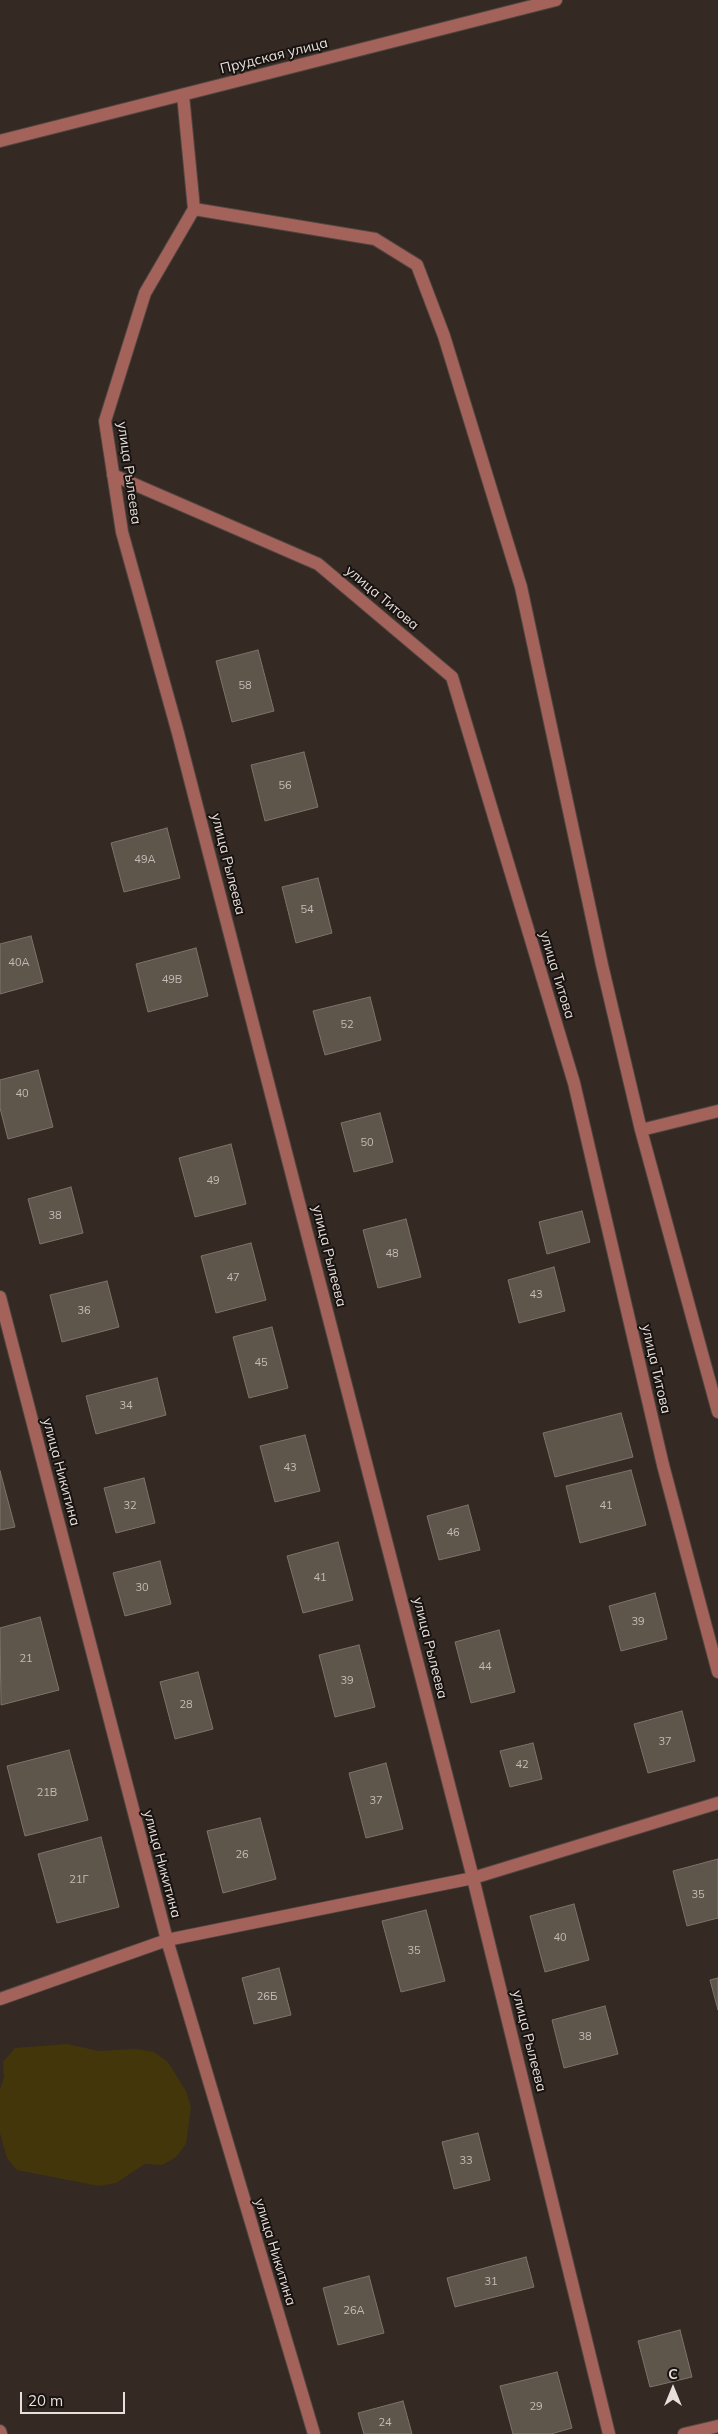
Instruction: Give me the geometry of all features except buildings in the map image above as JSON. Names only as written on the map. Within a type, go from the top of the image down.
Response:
[{"type":"street","name":"Прудская улица","points":[[0,141],[556,0]]},
{"type":"street","points":[[183,95],[194,209],[375,239],[417,265],[444,336],[521,586],[602,965],[641,1130],[718,1412]]},
{"type":"street","name":"улица Рылеева","points":[[194,209],[145,292],[105,421],[122,532],[181,742],[473,1878],[609,2434]]},
{"type":"street","name":"улица Титова","points":[[113,475],[318,564],[452,677],[574,1083],[663,1465],[718,1672]]},
{"type":"street","points":[[641,1130],[718,1111]]},
{"type":"street","name":"улица Никитина","points":[[0,1296],[167,1940],[314,2434]]},
{"type":"street","points":[[0,1999],[167,1940],[473,1878],[718,1803]]},
{"type":"street","points":[[684,2434],[718,2426]]},
{"type":"shaded area","points":[[67,2044],[99,2051],[136,2049],[154,2052],[168,2062],[186,2091],[191,2107],[186,2144],[176,2157],[162,2165],[145,2164],[116,2183],[99,2186],[17,2170],[7,2158],[0,2133],[0,2089],[4,2077],[3,2062],[15,2048]]}]
